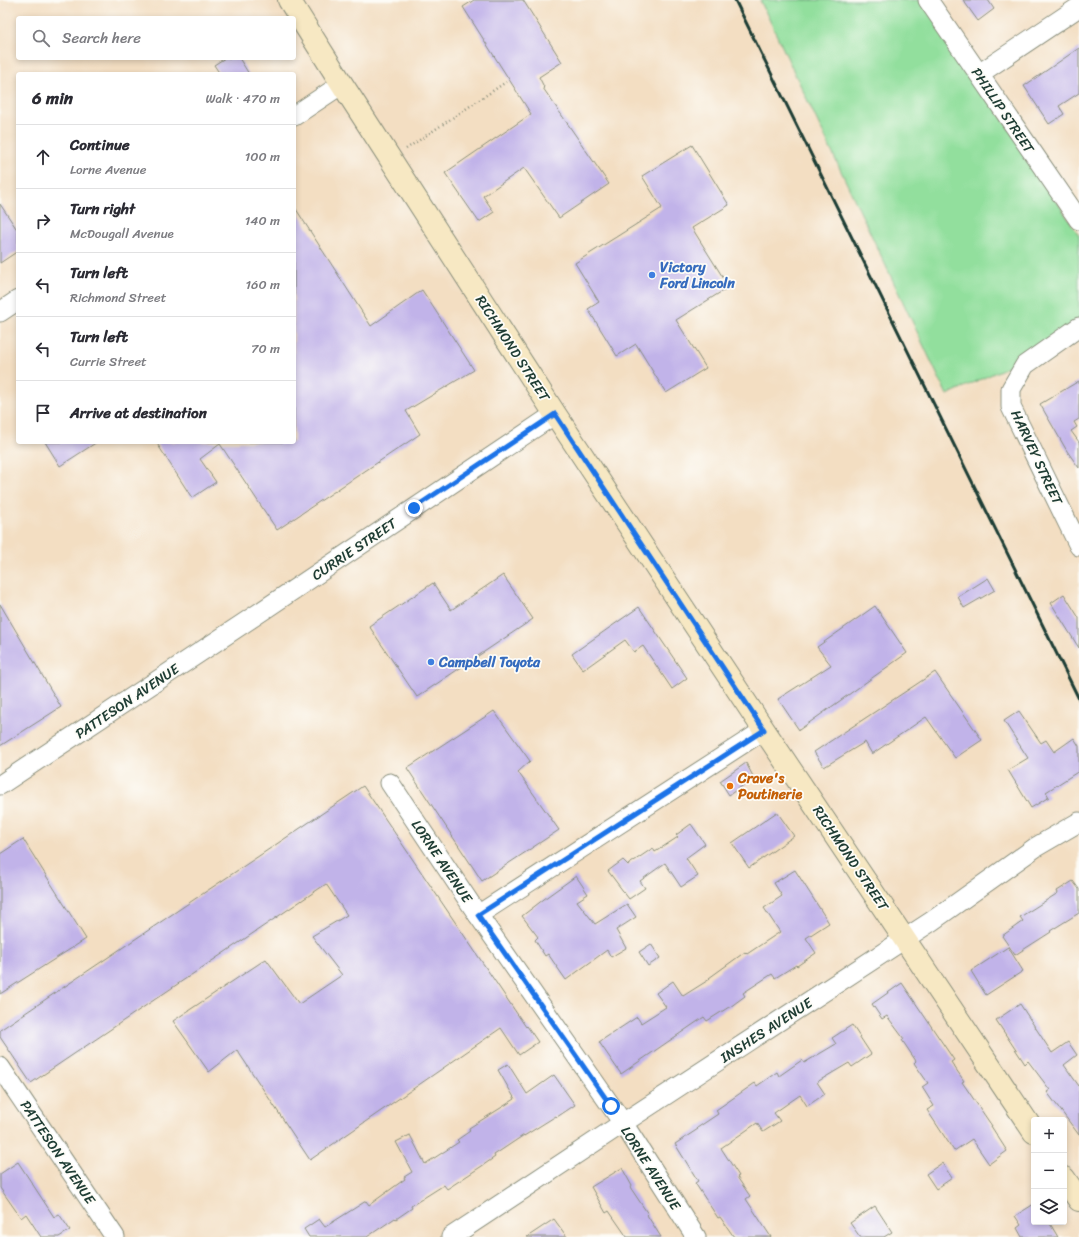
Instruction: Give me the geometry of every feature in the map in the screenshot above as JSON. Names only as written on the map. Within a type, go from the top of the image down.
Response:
[{"type":"main road","name":"RICHMOND STREET","points":[[289,0],[555,414],[764,730],[1031,1128]]},
{"type":"main road","points":[[1067,1182],[1079,1200]]},
{"type":"street","name":"PHILLIP STREET","points":[[928,0],[1079,220]]},
{"type":"street","points":[[979,74],[1079,7]]},
{"type":"street","points":[[296,115],[342,84]]},
{"type":"street","points":[[0,312],[16,301]]},
{"type":"street","name":"HARVEY STREET","points":[[1079,327],[1025,365],[1011,389],[1012,407],[1079,546]]},
{"type":"street","name":"CURRIE STREET","points":[[253,617],[555,414]]},
{"type":"street","name":"PATTESON AVENUE","points":[[0,785],[253,617]]},
{"type":"street","points":[[478,915],[764,730]]},
{"type":"street","name":"LORNE AVENUE","points":[[390,783],[478,915],[623,1123],[696,1237]]},
{"type":"street","name":"INSHES AVENUE","points":[[451,1237],[932,922],[1036,847],[1079,822]]},
{"type":"street","name":"PATTESON AVENUE","points":[[0,1067],[116,1237]]},
{"type":"path","points":[[406,149],[506,82]]},
{"type":"green space","points":[[760,0],[924,0],[1079,235],[1079,319],[1018,362],[947,395]]},
{"type":"building","points":[[474,0],[523,0],[562,62],[539,77],[544,87],[543,88],[609,184],[559,218],[524,168],[483,196],[494,212],[479,222],[445,173],[531,114],[463,7]]},
{"type":"building","points":[[963,0],[988,0],[994,9],[978,21]]},
{"type":"building","points":[[1079,48],[1079,93],[1059,106],[1064,114],[1049,124],[1024,86]]},
{"type":"building","points":[[222,60],[240,60],[248,72],[219,72],[214,65]]},
{"type":"building","name":"Victory Ford Lincoln","points":[[692,145],[729,205],[692,228],[729,287],[676,320],[706,368],[666,393],[636,344],[617,356],[588,309],[599,302],[575,263],[662,208],[642,176]]},
{"type":"building","points":[[0,204],[16,228],[16,252],[0,263]]},
{"type":"building","points":[[296,209],[371,326],[422,290],[474,370],[406,411],[420,434],[277,530],[220,444],[296,444]]},
{"type":"building","points":[[1079,381],[1079,419],[1074,422],[1077,427],[1071,431],[1079,442],[1079,468],[1067,451],[1040,404]]},
{"type":"building","points":[[46,444],[94,444],[60,466]]},
{"type":"building","points":[[157,444],[220,444],[200,459],[216,482],[192,498]]},
{"type":"building","name":"Campbell Toyota","points":[[503,575],[533,619],[417,697],[369,626],[433,583],[451,610]]},
{"type":"building","points":[[988,578],[995,590],[964,608],[958,597]]},
{"type":"building","points":[[1064,594],[1079,618],[1079,648],[1051,603]]},
{"type":"building","points":[[0,604],[61,707],[0,746]]},
{"type":"building","points":[[875,606],[907,653],[799,730],[778,699],[831,665],[817,647]]},
{"type":"building","points":[[639,607],[687,678],[672,689],[643,646],[634,652],[625,640],[583,670],[572,654]]},
{"type":"building","points":[[935,672],[982,740],[955,758],[926,717],[872,754],[865,742],[824,767],[814,752]]},
{"type":"building","points":[[494,711],[530,761],[518,772],[559,830],[482,881],[407,768]]},
{"type":"building","points":[[1019,711],[1041,743],[1046,740],[1054,752],[1074,738],[1079,746],[1079,771],[1046,792],[1049,797],[1031,808],[1008,770],[1028,758],[1004,721]]},
{"type":"building","points":[[746,763],[754,778],[729,795],[720,781]]},
{"type":"building","points":[[363,786],[526,1027],[527,1026],[538,1042],[519,1055],[501,1028],[310,1160],[237,1050],[209,1072],[173,1021],[266,959],[299,1004],[342,975],[312,936],[347,915],[326,884],[31,1083],[0,1037],[0,1030]]},
{"type":"building","points":[[777,812],[794,836],[749,868],[732,843]]},
{"type":"building","points":[[691,824],[705,844],[686,858],[698,876],[681,887],[665,863],[640,881],[645,888],[629,899],[608,871],[623,860],[628,865],[653,848],[655,852],[678,837],[676,835]]},
{"type":"building","points":[[23,839],[86,939],[0,994],[0,854]]},
{"type":"building","points":[[795,870],[829,923],[806,938],[816,953],[797,966],[796,965],[775,978],[772,974],[743,993],[745,996],[730,1007],[707,1021],[704,1017],[621,1074],[599,1042],[637,1017],[641,1023],[666,1007],[656,993],[673,981],[683,996],[710,979],[709,978],[745,952],[747,954],[780,932],[764,908],[782,896],[774,883]]},
{"type":"building","points":[[576,876],[588,894],[577,901],[595,924],[627,904],[636,917],[616,930],[626,948],[611,957],[607,950],[566,980],[548,954],[545,956],[535,940],[538,937],[522,916]]},
{"type":"building","points":[[1073,881],[1079,889],[1079,913],[1015,955],[1002,936],[1023,921],[1020,917],[1058,893],[1057,891]]},
{"type":"building","points":[[651,944],[660,958],[648,966],[639,952]]},
{"type":"building","points":[[1008,947],[1023,971],[986,995],[971,971]]},
{"type":"building","points":[[902,983],[954,1060],[951,1062],[964,1081],[962,1082],[1007,1151],[989,1164],[972,1139],[954,1151],[927,1110],[934,1106],[922,1087],[928,1083],[914,1063],[916,1061],[902,1040],[904,1039],[887,1016],[882,1019],[872,1004]]},
{"type":"building","points":[[1020,1004],[1052,1053],[1068,1042],[1077,1055],[1064,1065],[1079,1086],[1079,1135],[1047,1092],[1050,1090],[1028,1061],[1025,1064],[996,1020]]},
{"type":"building","points":[[852,1025],[871,1054],[852,1067],[849,1063],[817,1082],[825,1094],[807,1106],[800,1095],[774,1113],[780,1121],[763,1132],[757,1123],[721,1148],[739,1176],[737,1177],[750,1196],[746,1199],[771,1237],[734,1237],[720,1217],[718,1218],[695,1183],[698,1181],[675,1144],[718,1114],[716,1110],[755,1083],[757,1086],[777,1072],[779,1076],[802,1060],[804,1063],[836,1044],[832,1038]]},
{"type":"building","points":[[508,1064],[527,1094],[554,1075],[575,1105],[557,1117],[556,1116],[524,1135],[494,1155],[495,1157],[447,1189],[444,1185],[411,1206],[412,1208],[396,1219],[395,1218],[367,1237],[309,1237],[304,1229],[319,1219],[325,1227],[366,1201],[369,1205],[405,1179],[404,1177],[412,1172],[396,1142],[410,1135],[425,1164],[459,1142],[457,1140],[470,1131],[469,1128],[515,1099],[498,1070]]},
{"type":"building","points":[[18,1162],[54,1217],[59,1214],[70,1230],[59,1237],[41,1237],[26,1214],[21,1218],[0,1188],[0,1174]]},
{"type":"building","points":[[942,1163],[952,1178],[936,1189],[926,1174]]},
{"type":"building","points":[[622,1168],[632,1186],[630,1187],[661,1237],[627,1237],[609,1211],[606,1213],[591,1187]]},
{"type":"building","points":[[875,1206],[892,1232],[884,1237],[860,1237],[850,1223]]},
{"type":"building","points":[[1031,1206],[1031,1225],[1051,1225],[1058,1237],[1022,1237],[1017,1228],[1021,1225],[1015,1216]]},
{"type":"building","points":[[554,1219],[567,1237],[527,1237]]},
{"type":"railway","points":[[735,0],[1079,699]]},
{"type":"place","name":"Victory Ford Lincoln","points":[[652,275]]},
{"type":"place","name":"Campbell Toyota","points":[[431,662]]},
{"type":"place","name":"Crave's Poutinerie","points":[[730,786]]},
{"type":"route","points":[[414,508],[555,414],[764,730],[478,915],[611,1106]]}]
